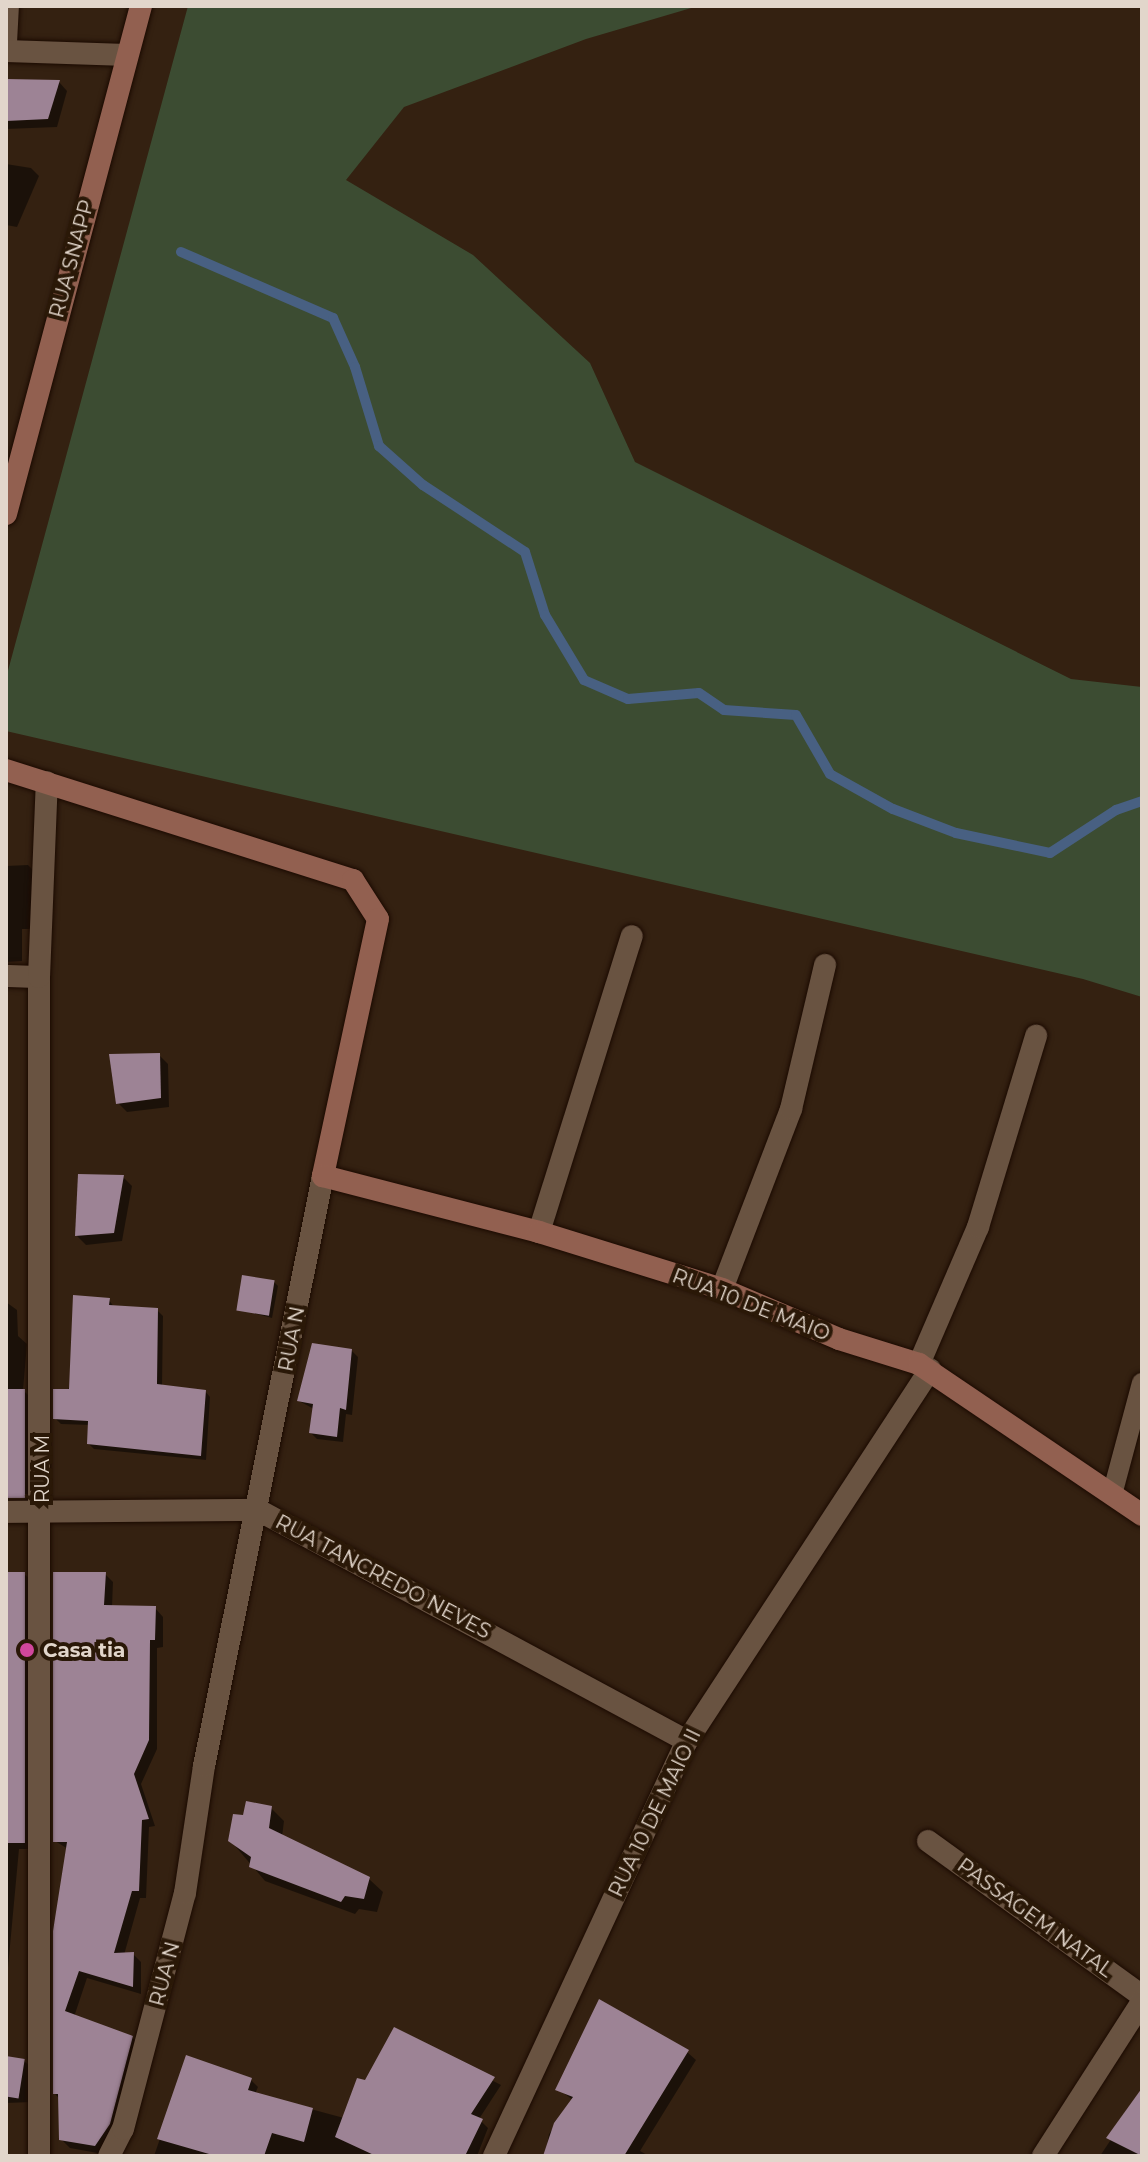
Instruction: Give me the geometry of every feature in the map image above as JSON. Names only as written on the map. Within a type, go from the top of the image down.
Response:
[{"type":"main road","name":"RUA SNAPP","points":[[6,514],[10,481],[141,6]]},
{"type":"main road","name":"RUA N","points":[[6,770],[353,880],[378,919],[323,1176]]},
{"type":"main road","name":"RUA 10 DE MAIO","points":[[323,1176],[539,1232],[722,1289],[839,1339],[924,1367],[1113,1491],[1142,1515]]},
{"type":"street","points":[[6,43],[8,6]]},
{"type":"street","points":[[6,51],[127,55]]},
{"type":"street","name":"RUA M","points":[[39,2156],[43,1513],[39,977],[47,782]]},
{"type":"street","points":[[539,1232],[632,936]]},
{"type":"street","points":[[722,1289],[791,1109],[825,965]]},
{"type":"street","points":[[6,976],[39,977]]},
{"type":"street","name":"RUA 10 DE MAIO II","points":[[494,2156],[687,1741],[924,1367],[978,1227],[1036,1036]]},
{"type":"street","name":"RUA N","points":[[109,2156],[123,2129],[185,1893],[204,1766],[323,1176]]},
{"type":"street","name":"RUA TANCREDO NEVES","points":[[6,1512],[258,1510],[687,1741]]},
{"type":"street","name":"PASSAGEM NATAL","points":[[928,1841],[1142,1996]]},
{"type":"street","points":[[1043,2156],[1142,2002]]},
{"type":"lane","points":[[1113,1491],[1142,1383]]},
{"type":"green space","points":[[188,6],[698,6],[586,39],[404,107],[346,180],[473,255],[590,363],[635,462],[1071,679],[1142,687],[1142,997],[1083,979],[6,731],[6,678]]},
{"type":"building","points":[[6,79],[60,80],[48,119],[6,121]]},
{"type":"building","points":[[160,1053],[161,1098],[116,1104],[109,1054]]},
{"type":"building","points":[[78,1174],[124,1175],[114,1233],[75,1236]]},
{"type":"building","points":[[242,1275],[275,1280],[269,1316],[236,1311]]},
{"type":"building","points":[[73,1295],[110,1298],[109,1305],[158,1308],[157,1384],[206,1390],[201,1456],[87,1444],[88,1421],[53,1419],[53,1389],[69,1389]]},
{"type":"building","points":[[312,1343],[352,1349],[346,1410],[340,1408],[337,1437],[309,1433],[313,1404],[297,1401]]},
{"type":"building","points":[[6,1389],[25,1389],[25,1498],[6,1498]]},
{"type":"building","points":[[6,1572],[25,1572],[25,1843],[6,1843]]},
{"type":"building","points":[[53,1572],[106,1572],[104,1605],[156,1606],[155,1640],[150,1640],[149,1740],[134,1774],[149,1819],[142,1820],[139,1891],[132,1891],[114,1953],[134,1952],[133,1987],[79,1971],[65,2011],[133,2036],[110,2124],[95,2146],[59,2140],[58,2094],[53,2094],[53,1931],[67,1842],[53,1842]]},
{"type":"building","points":[[246,1801],[272,1806],[269,1828],[370,1877],[364,1899],[345,1896],[341,1902],[249,1867],[251,1857],[228,1841],[233,1814],[243,1815]]},
{"type":"building","points":[[599,1999],[689,2050],[624,2156],[543,2156],[554,2123],[573,2097],[555,2090]]},
{"type":"building","points":[[394,2027],[495,2077],[471,2114],[483,2119],[465,2156],[376,2156],[335,2137],[357,2078],[365,2080]]},
{"type":"building","points":[[186,2055],[252,2078],[248,2090],[313,2108],[304,2142],[272,2133],[264,2156],[216,2156],[157,2139]]},
{"type":"building","points":[[6,2056],[25,2059],[19,2098],[6,2096]]},
{"type":"building","points":[[1142,2088],[1142,2156],[1106,2138]]},
{"type":"waterway","points":[[181,252],[333,318],[355,367],[379,446],[423,485],[525,552],[545,615],[584,680],[628,699],[699,693],[724,710],[796,715],[830,774],[893,809],[956,833],[1050,853],[1116,810],[1142,801]]},
{"type":"place","name":"Casa tia","points":[[27,1650]]}]
